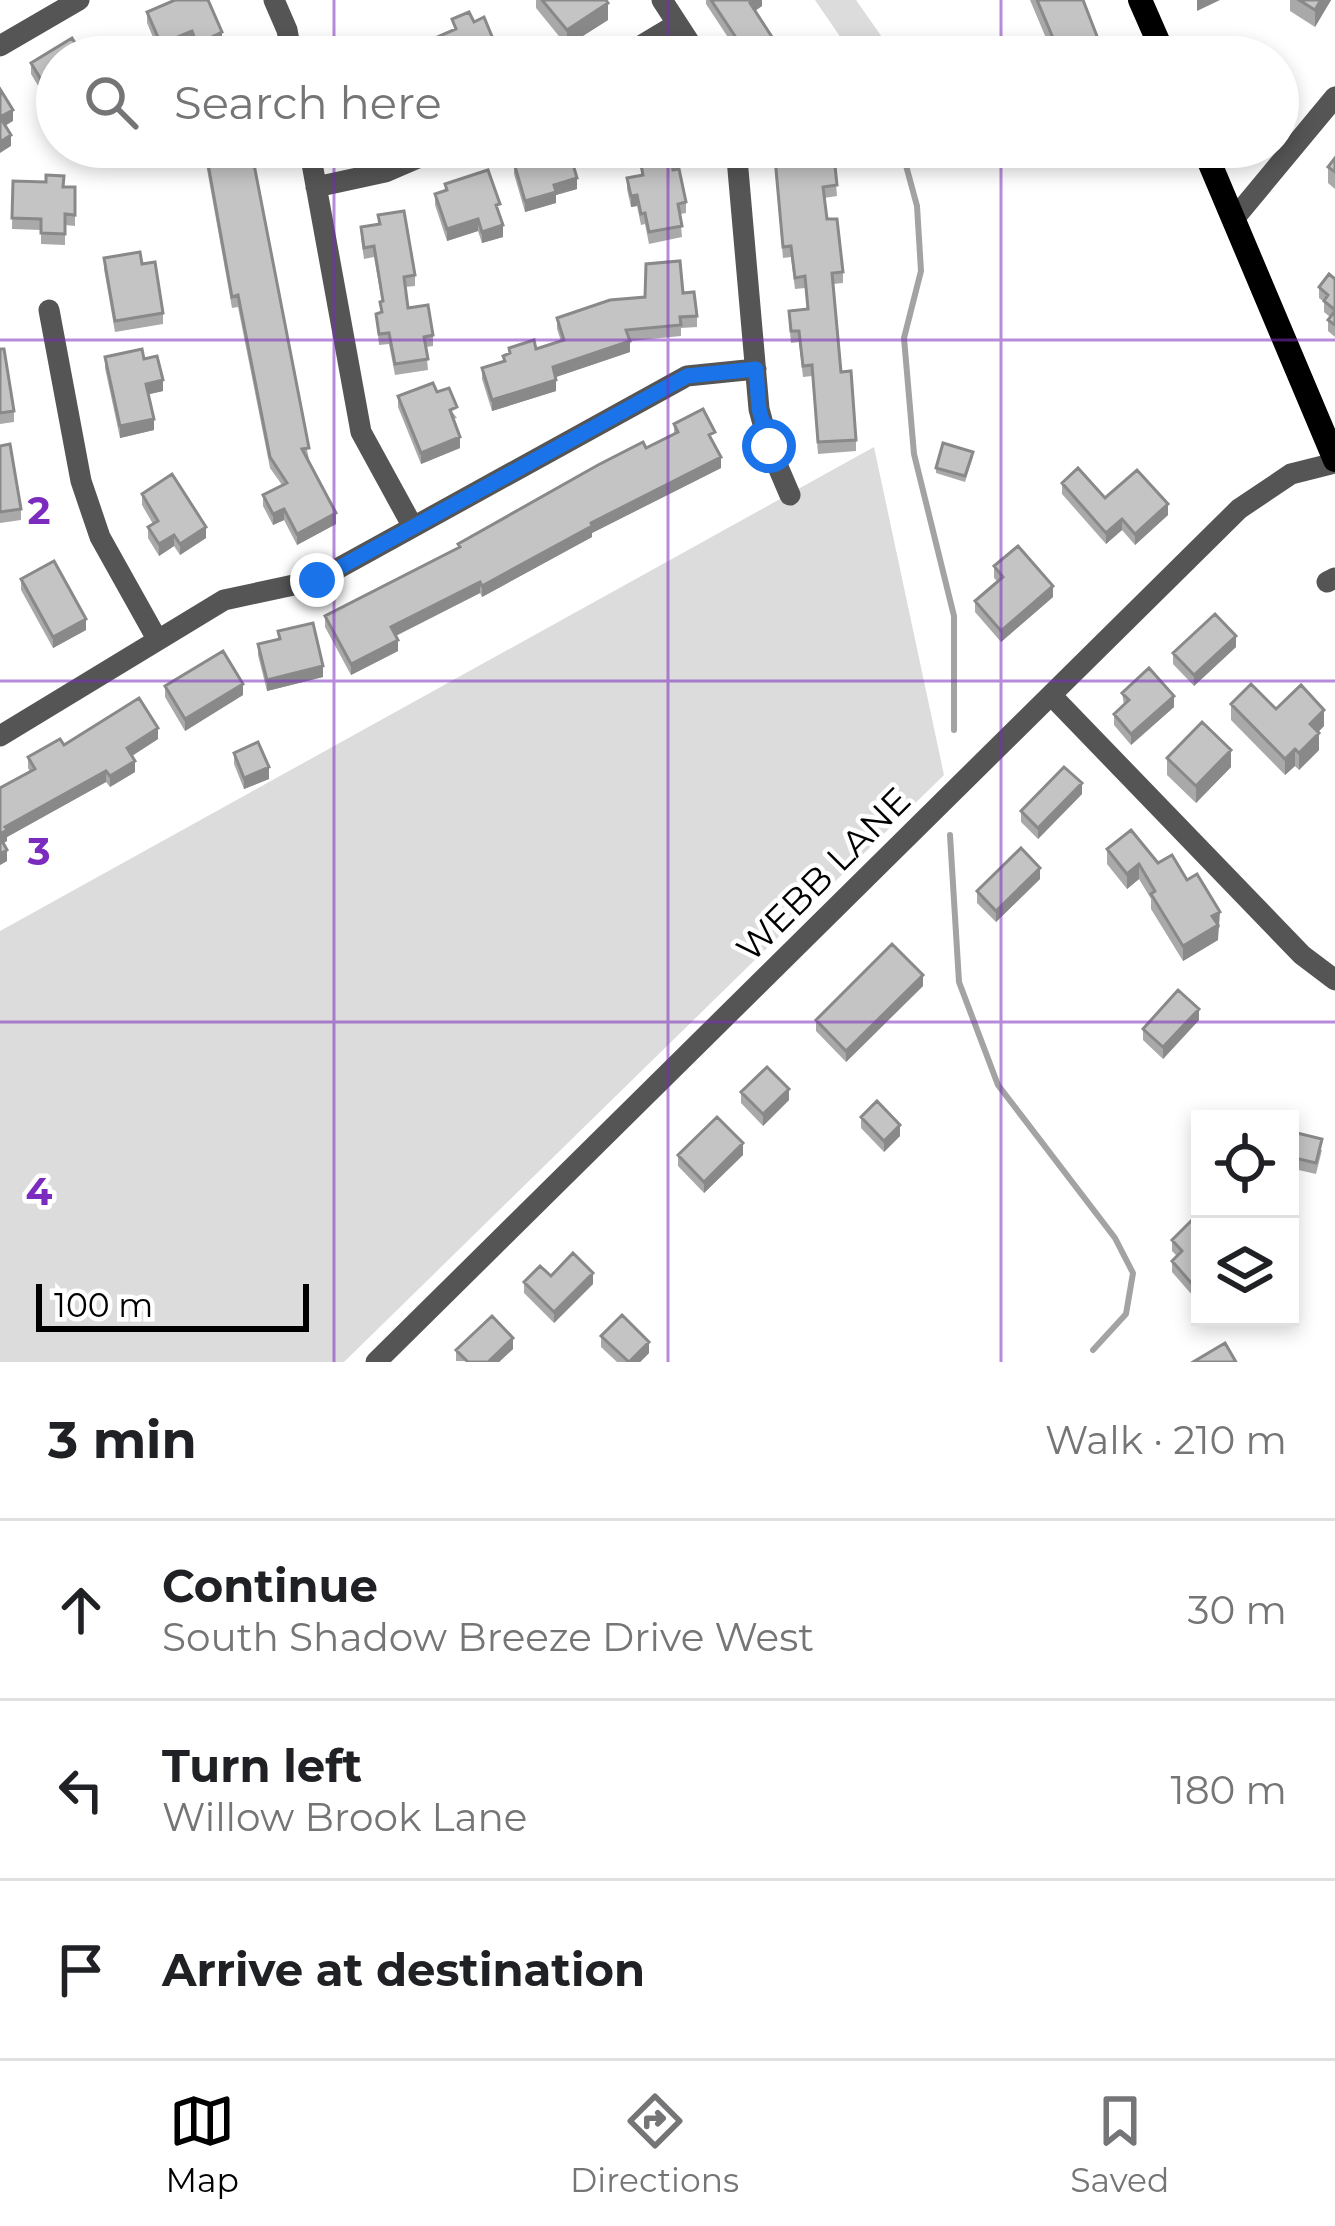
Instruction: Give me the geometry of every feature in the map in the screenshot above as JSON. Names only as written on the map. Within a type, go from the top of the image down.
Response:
[{"type":"main road","points":[[1140,0],[1156,36]]},
{"type":"main road","points":[[1212,168],[1327,412],[1335,462]]},
{"type":"street","points":[[0,46],[79,0]]},
{"type":"street","points":[[274,0],[288,36]]},
{"type":"street","points":[[662,0],[685,36]]},
{"type":"street","points":[[657,36],[677,24]]},
{"type":"street","points":[[1299,140],[1335,97]]},
{"type":"street","points":[[312,168],[361,432],[412,527]]},
{"type":"street","points":[[316,187],[394,168]]},
{"type":"street","points":[[738,168],[759,409],[790,495]]},
{"type":"street","points":[[1233,220],[1276,168]]},
{"type":"street","points":[[50,310],[81,481],[100,537],[157,639]]},
{"type":"street","points":[[0,736],[224,600],[317,580],[687,376],[756,369]]},
{"type":"street","name":"WEBB LANE","points":[[376,1362],[1240,509],[1291,474],[1335,462]]},
{"type":"street","points":[[1051,695],[1302,955],[1335,980]]},
{"type":"shaded area","points":[[815,0],[856,0],[881,36],[840,36]]},
{"type":"shaded area","points":[[874,447],[944,775],[344,1362],[0,1362],[0,931]]},
{"type":"building","points":[[175,0],[208,0],[222,32],[158,36],[147,12]]},
{"type":"building","points":[[542,0],[606,0],[608,3],[567,30]]},
{"type":"building","points":[[711,0],[755,0],[750,3],[771,36],[735,36]]},
{"type":"building","points":[[1037,0],[1083,0],[1097,36],[1052,36]]},
{"type":"building","points":[[1299,0],[1321,0],[1315,10]]},
{"type":"building","points":[[469,12],[474,22],[484,17],[492,36],[440,36],[456,29],[452,19]]},
{"type":"building","points":[[0,89],[13,110],[0,117]]},
{"type":"building","points":[[0,117],[11,135],[0,142]]},
{"type":"building","points":[[209,168],[255,168],[309,448],[302,449],[336,513],[297,534],[284,509],[273,514],[263,495],[287,483],[270,457],[238,295],[232,297]]},
{"type":"building","points":[[515,168],[574,168],[577,178],[554,185],[556,192],[525,201]]},
{"type":"building","points":[[642,168],[679,169],[686,202],[678,204],[682,226],[649,232],[627,178],[643,175]]},
{"type":"building","points":[[776,168],[835,168],[837,185],[823,187],[827,219],[837,219],[843,272],[832,273],[841,372],[851,371],[856,440],[818,442],[812,365],[803,366],[799,331],[791,331],[789,311],[808,309],[805,276],[795,278],[791,246],[783,247]]},
{"type":"building","points":[[488,170],[503,225],[482,232],[478,219],[447,229],[435,194],[447,190],[445,184]]},
{"type":"building","points":[[46,175],[64,176],[63,187],[75,187],[75,215],[65,214],[65,234],[41,233],[41,219],[12,218],[13,181],[46,182]]},
{"type":"building","points":[[404,211],[415,275],[404,277],[408,308],[428,305],[433,335],[424,337],[428,359],[395,364],[389,333],[379,334],[376,314],[382,312],[383,301],[374,246],[364,248],[361,227],[380,224],[378,215]]},
{"type":"building","points":[[140,252],[142,264],[155,262],[163,313],[115,321],[104,258]]},
{"type":"building","points":[[680,261],[683,293],[694,292],[697,316],[680,317],[681,325],[626,330],[630,341],[553,367],[556,380],[492,400],[482,368],[505,361],[509,348],[534,340],[536,349],[564,340],[557,318],[610,300],[645,297],[646,264]]},
{"type":"building","points":[[1329,274],[1335,279],[1335,310],[1324,301],[1328,295],[1319,287]]},
{"type":"building","points":[[0,349],[4,349],[14,411],[0,413]]},
{"type":"building","points":[[142,349],[144,359],[157,356],[163,380],[146,384],[154,419],[120,426],[105,357]]},
{"type":"building","points":[[433,383],[437,392],[449,388],[457,407],[450,410],[460,437],[421,453],[398,396]]},
{"type":"building","points":[[703,409],[721,457],[591,523],[482,586],[480,582],[391,627],[398,640],[351,664],[325,616],[460,547],[458,544],[598,465],[643,442],[646,448],[678,432],[674,424]]},
{"type":"building","points":[[943,443],[973,452],[965,476],[936,468]]},
{"type":"building","points":[[10,444],[21,509],[0,512],[0,446]]},
{"type":"building","points":[[1078,468],[1105,498],[1137,470],[1168,504],[1135,534],[1122,519],[1106,533],[1062,483]]},
{"type":"building","points":[[172,474],[206,527],[180,544],[174,535],[159,544],[148,527],[158,521],[142,494]]},
{"type":"building","points":[[1018,546],[1053,586],[1001,631],[975,601],[1003,577],[994,566]]},
{"type":"building","points":[[54,561],[86,619],[53,637],[21,579]]},
{"type":"building","points":[[1215,614],[1236,636],[1194,675],[1173,653]]},
{"type":"building","points":[[313,623],[323,666],[267,680],[258,644],[280,639],[278,631]]},
{"type":"building","points":[[223,651],[243,684],[185,719],[165,686]]},
{"type":"building","points":[[1149,668],[1174,696],[1131,734],[1114,714],[1129,700],[1122,693]]},
{"type":"building","points":[[1251,684],[1276,709],[1301,685],[1324,710],[1310,724],[1319,733],[1299,753],[1295,749],[1285,759],[1231,704]]},
{"type":"building","points":[[139,698],[158,728],[127,748],[135,761],[110,776],[106,771],[0,834],[0,788],[35,769],[28,757],[60,739],[64,745]]},
{"type":"building","points":[[1202,722],[1231,750],[1196,786],[1167,758]]},
{"type":"building","points":[[258,742],[269,767],[244,778],[234,753]]},
{"type":"building","points":[[1064,767],[1082,783],[1038,828],[1021,811]]},
{"type":"building","points":[[1131,830],[1158,863],[1172,855],[1187,880],[1197,874],[1220,912],[1212,916],[1218,925],[1183,946],[1151,894],[1155,891],[1139,864],[1127,874],[1107,849]]},
{"type":"building","points":[[1021,848],[1040,868],[996,911],[977,891]]},
{"type":"building","points":[[892,944],[923,975],[846,1051],[816,1020]]},
{"type":"building","points":[[1178,990],[1199,1009],[1163,1047],[1143,1029]]},
{"type":"building","points":[[767,1067],[789,1089],[763,1114],[741,1092]]},
{"type":"building","points":[[877,1101],[900,1125],[884,1141],[861,1117]]},
{"type":"building","points":[[717,1117],[743,1143],[704,1182],[678,1155]]},
{"type":"building","points":[[1299,1133],[1322,1139],[1316,1163],[1299,1159]]},
{"type":"building","points":[[1191,1221],[1191,1283],[1172,1261],[1182,1251],[1172,1240]]},
{"type":"building","points":[[573,1253],[593,1273],[554,1312],[524,1282],[540,1266],[551,1276]]},
{"type":"building","points":[[622,1315],[649,1342],[629,1362],[601,1336]]},
{"type":"building","points":[[492,1316],[513,1338],[488,1362],[468,1362],[456,1350]]},
{"type":"building","points":[[1225,1343],[1236,1362],[1193,1362]]},
{"type":"waterway","points":[[907,168],[917,206],[921,271],[904,338],[914,454],[954,616],[954,730]]},
{"type":"waterway","points":[[950,835],[959,982],[998,1085],[1115,1238],[1133,1273],[1126,1314],[1093,1350]]},
{"type":"route","points":[[317,580],[687,376],[756,369],[759,409],[769,446]]}]
